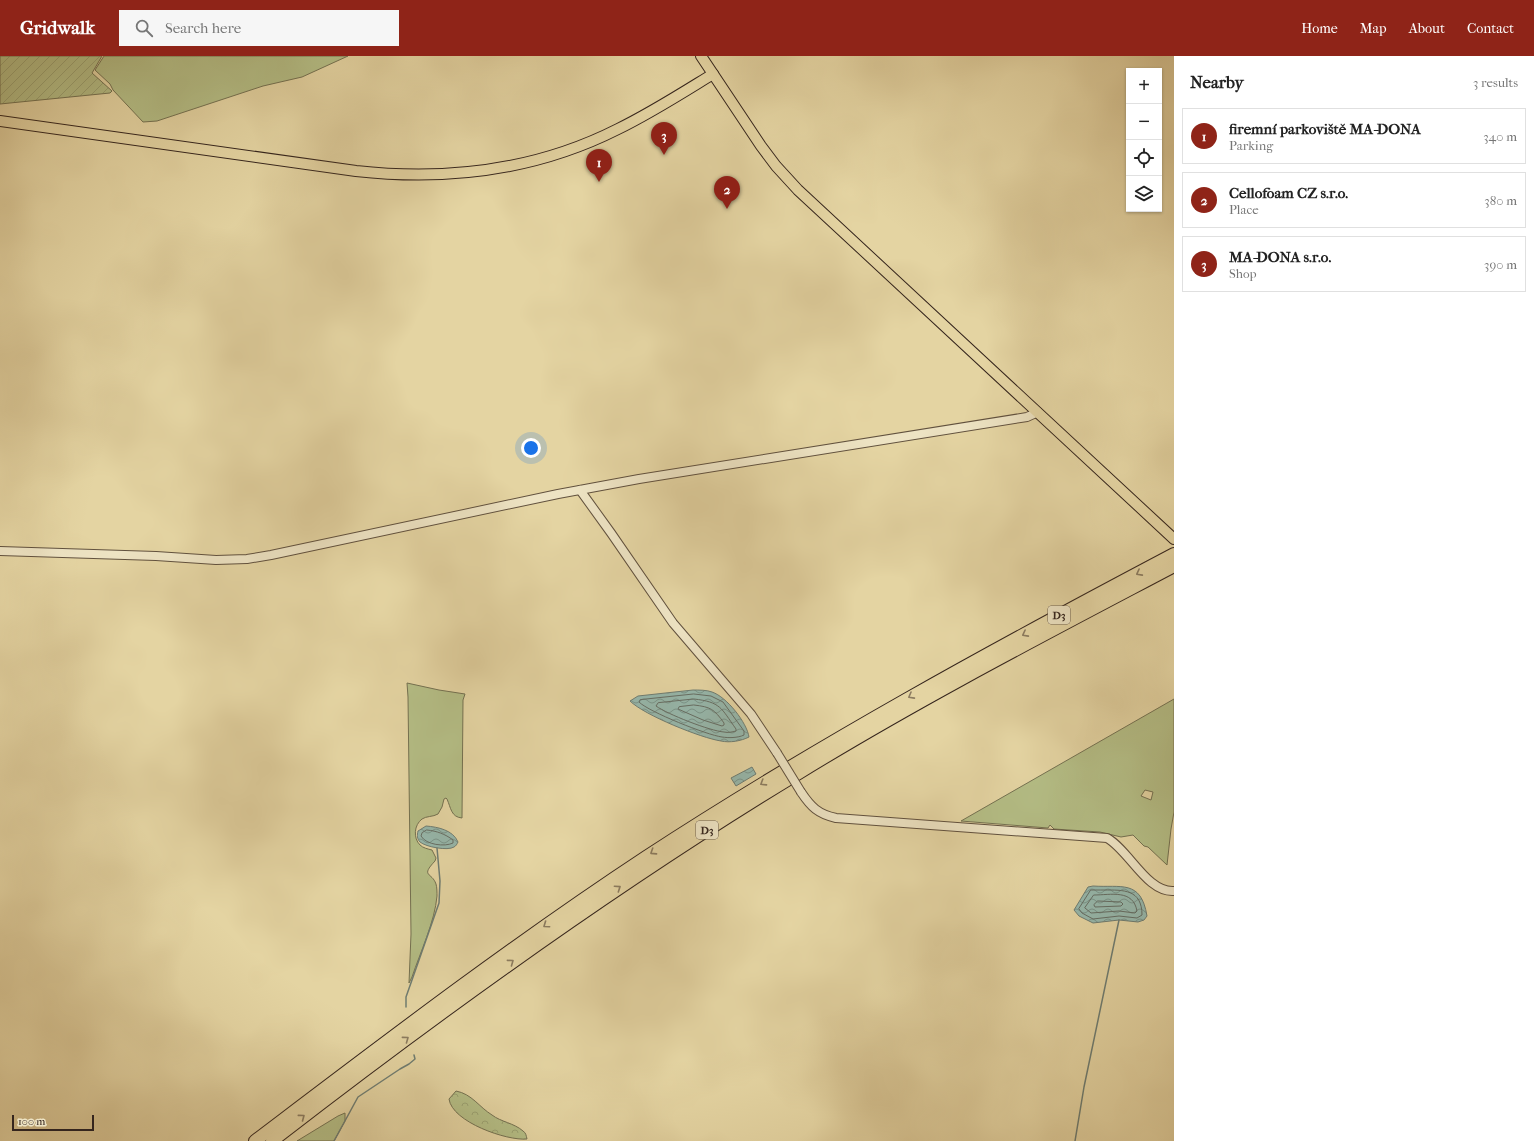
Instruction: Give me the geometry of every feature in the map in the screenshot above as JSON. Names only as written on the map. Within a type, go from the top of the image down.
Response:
[{"type":"highway","name":"D3","points":[[255,1141],[392,1037],[503,956],[625,871],[719,810],[793,764],[945,677],[1174,554]]},
{"type":"highway","name":"D3","points":[[272,1141],[390,1051],[510,963],[581,913],[724,819],[798,773],[950,686],[1174,566]]},
{"type":"main road","points":[[701,56],[768,157],[798,190],[1172,537]]},
{"type":"main road","points":[[0,121],[381,174],[453,174],[479,172],[517,165],[575,148],[618,130],[671,100],[712,74]]},
{"type":"street","points":[[0,550],[156,556],[216,560],[247,559],[580,490],[684,471],[1027,417],[1038,412]]},
{"type":"street","points":[[580,490],[676,628],[751,714],[800,792],[810,805],[824,815],[836,818],[1107,838],[1119,846],[1139,871],[1160,888],[1170,892],[1174,891]]},
{"type":"green space","points":[[0,56],[102,56],[92,73],[112,91],[110,93],[0,104]]},
{"type":"green space","points":[[104,56],[348,56],[302,77],[263,86],[157,121],[143,122],[113,90],[110,84],[95,70]]},
{"type":"green space","points":[[407,683],[465,694],[463,700],[462,818],[453,814],[446,798],[444,799],[438,814],[422,819],[417,825],[415,832],[416,839],[420,845],[432,850],[436,858],[428,870],[428,874],[436,884],[437,896],[436,906],[430,926],[409,983],[411,934]]},
{"type":"green space","points":[[1174,699],[1174,812],[1167,865],[1133,835],[1121,837],[1100,832],[1054,829],[1050,825],[1048,828],[961,821]],"holes":[[[1145,790],[1153,792],[1151,800],[1141,796]]]},
{"type":"green space","points":[[456,1091],[467,1095],[487,1112],[519,1128],[526,1134],[527,1139],[507,1137],[470,1122],[452,1107],[449,1099]]},
{"type":"green space","points":[[345,1113],[345,1121],[334,1141],[297,1141],[338,1116]]},
{"type":"water","points":[[693,690],[710,691],[724,699],[740,718],[749,737],[732,742],[712,739],[687,731],[647,713],[630,701],[638,696]]},
{"type":"water","points":[[752,767],[756,774],[736,786],[731,778]]},
{"type":"water","points":[[426,826],[440,828],[449,832],[458,842],[456,846],[447,849],[437,848],[420,842],[418,840],[418,831]]},
{"type":"water","points":[[1088,887],[1121,887],[1135,891],[1140,896],[1144,904],[1147,916],[1144,920],[1138,922],[1119,920],[1093,923],[1079,916],[1074,910]]},
{"type":"waterway","points":[[406,1007],[406,997],[439,903],[440,881],[437,848]]},
{"type":"waterway","points":[[1075,1141],[1084,1087],[1119,920]]},
{"type":"waterway","points":[[334,1141],[358,1097],[409,1064],[415,1059],[414,1055]]},
{"type":"place","name":"MA-DONA s.r.o.","points":[[664,155]]},
{"type":"place","name":"firemní parkoviště MA-DONA","points":[[599,182]]},
{"type":"place","name":"Cellofoam CZ s.r.o.","points":[[727,209]]}]
